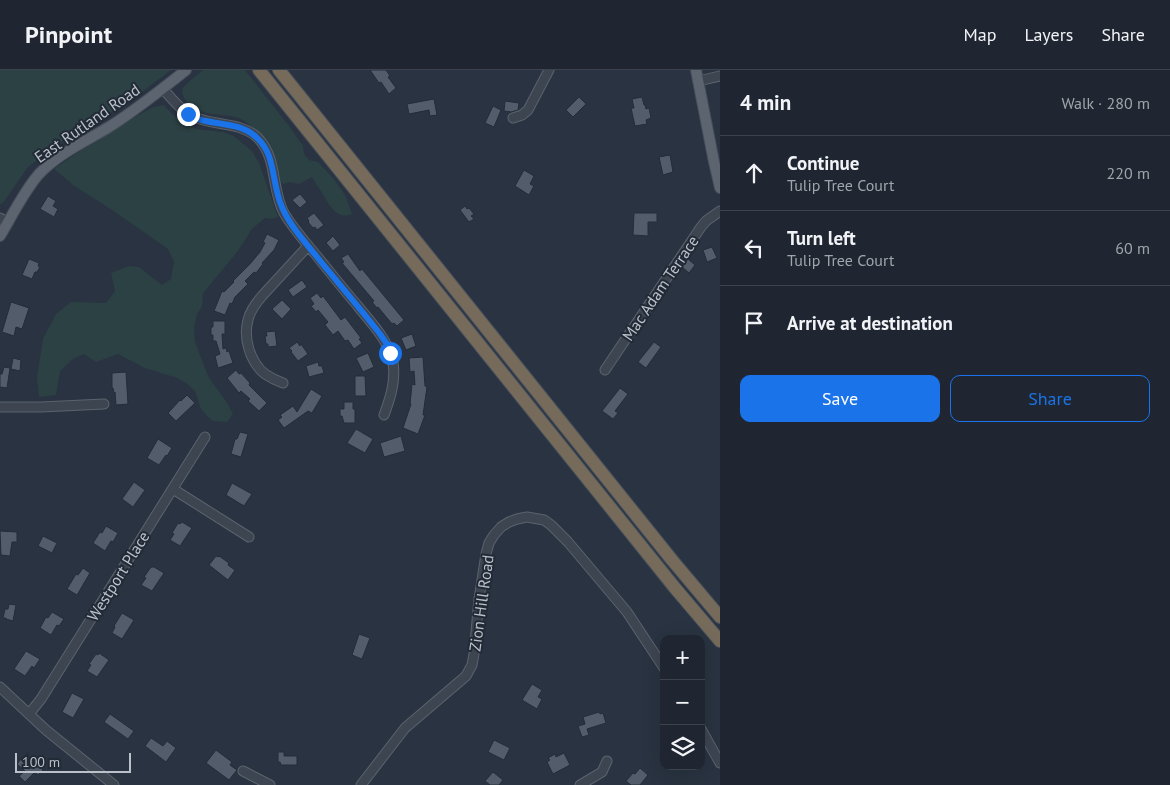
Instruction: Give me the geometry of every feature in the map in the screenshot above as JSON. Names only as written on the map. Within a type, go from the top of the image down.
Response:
[{"type":"highway","points":[[259,70],[675,588],[720,641]]},
{"type":"highway","points":[[279,70],[720,617]]},
{"type":"main road","name":"East Rutland Road","points":[[0,236],[4,221],[40,174],[51,164],[123,118],[186,70]]},
{"type":"main road","points":[[696,70],[720,188]]},
{"type":"street","points":[[513,118],[522,115],[528,110],[548,70]]},
{"type":"street","points":[[698,81],[720,76]]},
{"type":"street","points":[[163,89],[188,114],[206,121],[238,127],[248,131],[257,138],[269,155],[278,198],[282,208],[308,246],[373,324],[387,344],[393,363],[394,374],[384,415]]},
{"type":"street","name":"Mac Adam Terrace","points":[[605,370],[701,227],[720,211]]},
{"type":"street","points":[[283,383],[266,374],[258,367],[253,358],[247,338],[248,320],[256,303],[308,246]]},
{"type":"street","points":[[0,407],[104,404]]},
{"type":"street","name":"Westport Place","points":[[29,714],[41,699],[205,437]]},
{"type":"street","points":[[173,489],[249,537]]},
{"type":"street","name":"Zion Hill Road","points":[[360,785],[405,728],[466,676],[472,665],[474,654],[478,599],[486,554],[494,535],[509,522],[527,517],[544,520],[551,525],[568,542],[627,612],[660,662]]},
{"type":"street","points":[[0,687],[29,714],[114,785]]},
{"type":"street","points":[[705,736],[720,763]]},
{"type":"street","points":[[580,785],[602,772],[607,760]]},
{"type":"street","points":[[243,771],[270,785]]},
{"type":"green space","points":[[0,70],[171,70],[130,101],[75,133],[28,167],[3,203],[0,204]]},
{"type":"green space","points":[[203,70],[245,70],[289,126],[303,146],[304,154],[309,160],[318,162],[334,179],[345,195],[352,214],[347,216],[334,211],[312,177],[299,184],[281,183],[275,158],[269,145],[247,122],[231,116],[202,112],[190,105],[184,97],[182,89]]},
{"type":"green space","points":[[164,105],[182,122],[197,129],[223,132],[234,136],[252,151],[259,163],[278,217],[272,219],[265,218],[252,229],[238,251],[203,293],[202,307],[197,314],[194,328],[195,342],[209,378],[233,414],[227,422],[213,421],[207,416],[201,409],[195,391],[186,383],[177,378],[145,368],[118,354],[96,362],[84,354],[73,359],[60,371],[56,395],[39,397],[37,377],[43,339],[56,314],[71,302],[106,303],[115,291],[111,273],[129,266],[139,267],[162,285],[171,279],[174,262],[168,249],[73,185],[54,169],[128,121],[153,107]]},
{"type":"building","points":[[370,70],[386,70],[390,76],[388,77],[396,88],[389,94]]},
{"type":"building","points":[[579,97],[586,104],[573,117],[566,110]]},
{"type":"building","points":[[642,97],[646,109],[649,108],[651,118],[646,120],[647,124],[635,126],[631,108],[634,108],[632,99]]},
{"type":"building","points":[[434,99],[437,115],[430,116],[429,110],[409,114],[407,104]]},
{"type":"building","points":[[505,101],[519,103],[518,110],[504,111]]},
{"type":"building","points":[[493,106],[501,110],[494,127],[485,123]]},
{"type":"building","points":[[670,155],[673,172],[663,175],[659,157]]},
{"type":"building","points":[[524,170],[534,176],[530,184],[534,186],[529,195],[515,186]]},
{"type":"building","points":[[300,194],[307,202],[300,208],[292,200]]},
{"type":"building","points":[[48,196],[56,201],[53,206],[58,209],[54,217],[40,209]]},
{"type":"building","points":[[465,206],[474,214],[471,216],[474,219],[469,222],[460,210]]},
{"type":"building","points":[[314,213],[324,225],[317,230],[308,222],[307,218]]},
{"type":"building","points":[[634,213],[657,213],[657,222],[648,222],[648,236],[633,235]]},
{"type":"building","points":[[267,234],[279,240],[274,250],[256,273],[254,272],[245,281],[248,284],[235,297],[232,304],[230,303],[225,315],[214,311],[222,291],[224,292],[234,282],[260,252]]},
{"type":"building","points":[[333,236],[340,245],[333,251],[326,243]]},
{"type":"building","points":[[712,247],[717,258],[707,262],[703,250]]},
{"type":"building","points":[[348,254],[360,271],[362,269],[404,320],[397,326],[394,323],[392,324],[377,308],[372,302],[374,301],[342,263],[344,262],[341,258]]},
{"type":"building","points":[[29,259],[39,263],[38,266],[40,267],[32,279],[22,275]]},
{"type":"building","points":[[688,259],[695,265],[689,273],[682,267]]},
{"type":"building","points":[[302,280],[307,287],[293,297],[288,290]]},
{"type":"building","points":[[317,293],[321,298],[323,296],[341,320],[345,317],[361,338],[359,339],[362,343],[354,349],[338,331],[333,335],[325,325],[328,322],[318,310],[316,312],[311,306],[314,304],[310,298]]},
{"type":"building","points":[[282,300],[291,309],[282,319],[272,309]]},
{"type":"building","points":[[11,302],[29,308],[22,329],[16,327],[14,336],[2,332]]},
{"type":"building","points":[[213,321],[225,321],[225,334],[222,334],[223,349],[226,348],[227,352],[229,351],[233,363],[218,368],[215,356],[220,354],[216,341],[213,341],[213,335],[211,335]]},
{"type":"building","points":[[275,331],[277,346],[268,347],[268,344],[266,344],[266,332]]},
{"type":"building","points":[[412,334],[416,346],[406,350],[401,338]]},
{"type":"building","points":[[297,342],[300,346],[301,344],[308,354],[298,361],[289,348]]},
{"type":"building","points":[[654,342],[661,347],[646,368],[638,362]]},
{"type":"building","points":[[368,353],[374,367],[363,372],[356,358]]},
{"type":"building","points":[[423,357],[425,386],[427,387],[423,415],[425,415],[418,434],[403,428],[411,404],[412,384],[415,385],[414,371],[410,372],[409,358]]},
{"type":"building","points":[[13,358],[21,360],[20,371],[11,369]]},
{"type":"building","points":[[318,362],[319,366],[322,366],[324,373],[309,377],[306,366]]},
{"type":"building","points":[[4,367],[10,368],[7,388],[0,387],[0,374],[2,374]]},
{"type":"building","points":[[236,370],[239,374],[241,373],[250,383],[249,385],[267,403],[259,411],[248,401],[250,399],[241,391],[239,393],[227,378]]},
{"type":"building","points":[[126,372],[128,404],[116,405],[115,392],[112,388],[112,373]]},
{"type":"building","points":[[355,376],[365,376],[366,396],[355,396]]},
{"type":"building","points":[[620,388],[628,394],[615,411],[618,413],[613,419],[602,411]]},
{"type":"building","points":[[311,389],[322,396],[312,413],[308,411],[284,428],[278,420],[282,417],[280,415],[293,406],[297,412]]},
{"type":"building","points":[[187,395],[195,403],[176,421],[168,413]]},
{"type":"building","points":[[344,402],[353,402],[355,423],[344,423],[342,416],[340,416],[340,409],[344,409]]},
{"type":"building","points":[[356,429],[373,439],[365,453],[347,443]]},
{"type":"building","points":[[240,432],[248,434],[241,457],[231,454],[235,439],[237,439]]},
{"type":"building","points":[[401,436],[405,451],[384,457],[380,443]]},
{"type":"building","points":[[158,439],[172,448],[159,465],[147,458]]},
{"type":"building","points":[[134,482],[145,490],[133,507],[122,499]]},
{"type":"building","points":[[232,483],[252,494],[244,506],[226,495]]},
{"type":"building","points":[[182,522],[192,528],[180,546],[170,540],[178,523]]},
{"type":"building","points":[[106,526],[118,533],[105,551],[93,543]]},
{"type":"building","points":[[0,531],[17,532],[17,542],[12,542],[10,556],[1,555]]},
{"type":"building","points":[[43,536],[57,543],[52,553],[38,546]]},
{"type":"building","points":[[216,556],[229,563],[228,565],[235,570],[228,580],[209,565]]},
{"type":"building","points":[[151,567],[164,573],[152,591],[141,585]]},
{"type":"building","points":[[83,568],[90,573],[77,595],[67,589],[76,574],[78,575]]},
{"type":"building","points":[[9,604],[16,605],[13,621],[3,618],[5,609],[8,609]]},
{"type":"building","points":[[52,612],[64,619],[59,626],[57,625],[51,635],[40,628],[46,617],[48,618]]},
{"type":"building","points":[[122,613],[134,620],[122,639],[112,633]]},
{"type":"building","points":[[359,634],[370,638],[362,659],[352,655]]},
{"type":"building","points":[[26,651],[40,659],[25,676],[14,669]]},
{"type":"building","points":[[99,653],[109,660],[97,677],[87,671],[91,665],[89,664],[96,654],[98,655]]},
{"type":"building","points":[[532,684],[542,690],[538,697],[542,699],[537,709],[522,700]]},
{"type":"building","points":[[72,693],[84,699],[73,718],[62,712]]},
{"type":"building","points":[[599,712],[600,714],[603,713],[606,723],[587,729],[589,735],[582,737],[578,726],[585,724],[583,717]]},
{"type":"building","points":[[110,714],[134,731],[128,739],[104,722]]},
{"type":"building","points":[[151,738],[163,746],[167,741],[176,748],[166,762],[145,746]]},
{"type":"building","points":[[494,740],[510,748],[504,760],[488,752]]},
{"type":"building","points":[[216,750],[232,762],[230,765],[237,770],[229,780],[206,763]]},
{"type":"building","points":[[278,752],[284,752],[284,756],[297,756],[297,765],[281,765],[278,762]]},
{"type":"building","points":[[564,753],[570,765],[553,774],[547,762],[550,760],[548,758],[555,754],[556,757]]},
{"type":"building","points":[[21,759],[30,766],[35,760],[43,770],[38,775],[35,772],[25,782],[19,776],[25,771],[17,764]]},
{"type":"building","points":[[640,768],[648,775],[640,785],[631,785],[626,781]]},
{"type":"building","points":[[493,772],[503,780],[499,785],[490,785],[485,781]]},
{"type":"route","points":[[188,114],[206,121],[228,124],[248,131],[264,146],[272,165],[278,198],[287,217],[308,246],[380,334],[387,344],[390,353]]}]
